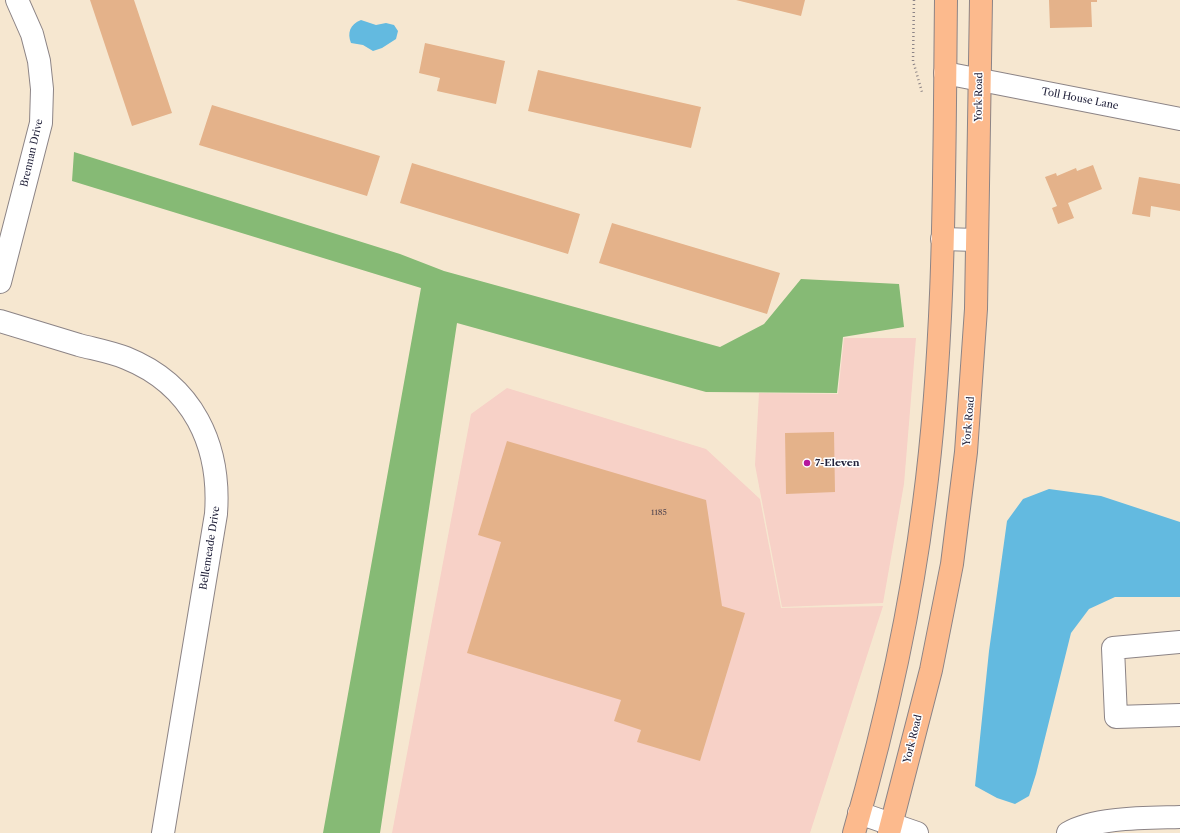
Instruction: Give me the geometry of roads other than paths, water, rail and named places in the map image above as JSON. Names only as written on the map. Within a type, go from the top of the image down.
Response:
[{"type":"highway","points":[[856,823],[898,657],[924,502],[935,404],[942,239],[946,0]]},
{"type":"highway","name":"York Road","points":[[890,829],[931,670],[952,564],[970,408],[976,309],[981,0]]},
{"type":"street","name":"Brennan Drive","points":[[0,282],[41,123],[42,89],[39,61],[32,34],[17,0]]},
{"type":"street","name":"Toll House Lane","points":[[945,73],[1180,119]]},
{"type":"street","points":[[942,239],[977,240]]},
{"type":"street","name":"Bellemeade Drive","points":[[0,321],[125,357],[151,370],[174,388],[193,411],[204,430],[211,451],[217,494],[216,514],[163,833]]},
{"type":"street","points":[[1180,642],[1113,648],[1116,717],[1180,715]]},
{"type":"street","points":[[1068,833],[1078,827],[1130,819],[1180,817]]},
{"type":"street","points":[[856,823],[917,833]]},
{"type":"water","points":[[361,20],[376,25],[386,23],[394,25],[398,31],[396,39],[382,48],[373,51],[363,45],[351,43],[349,36],[350,29],[354,24]]},
{"type":"water","points":[[1049,489],[1101,496],[1180,522],[1180,597],[1115,597],[1089,609],[1071,633],[1036,774],[1029,796],[1015,804],[997,798],[975,786],[989,651],[1007,521],[1023,499]]},
{"type":"place","name":"7-Eleven","points":[[807,463]]}]
